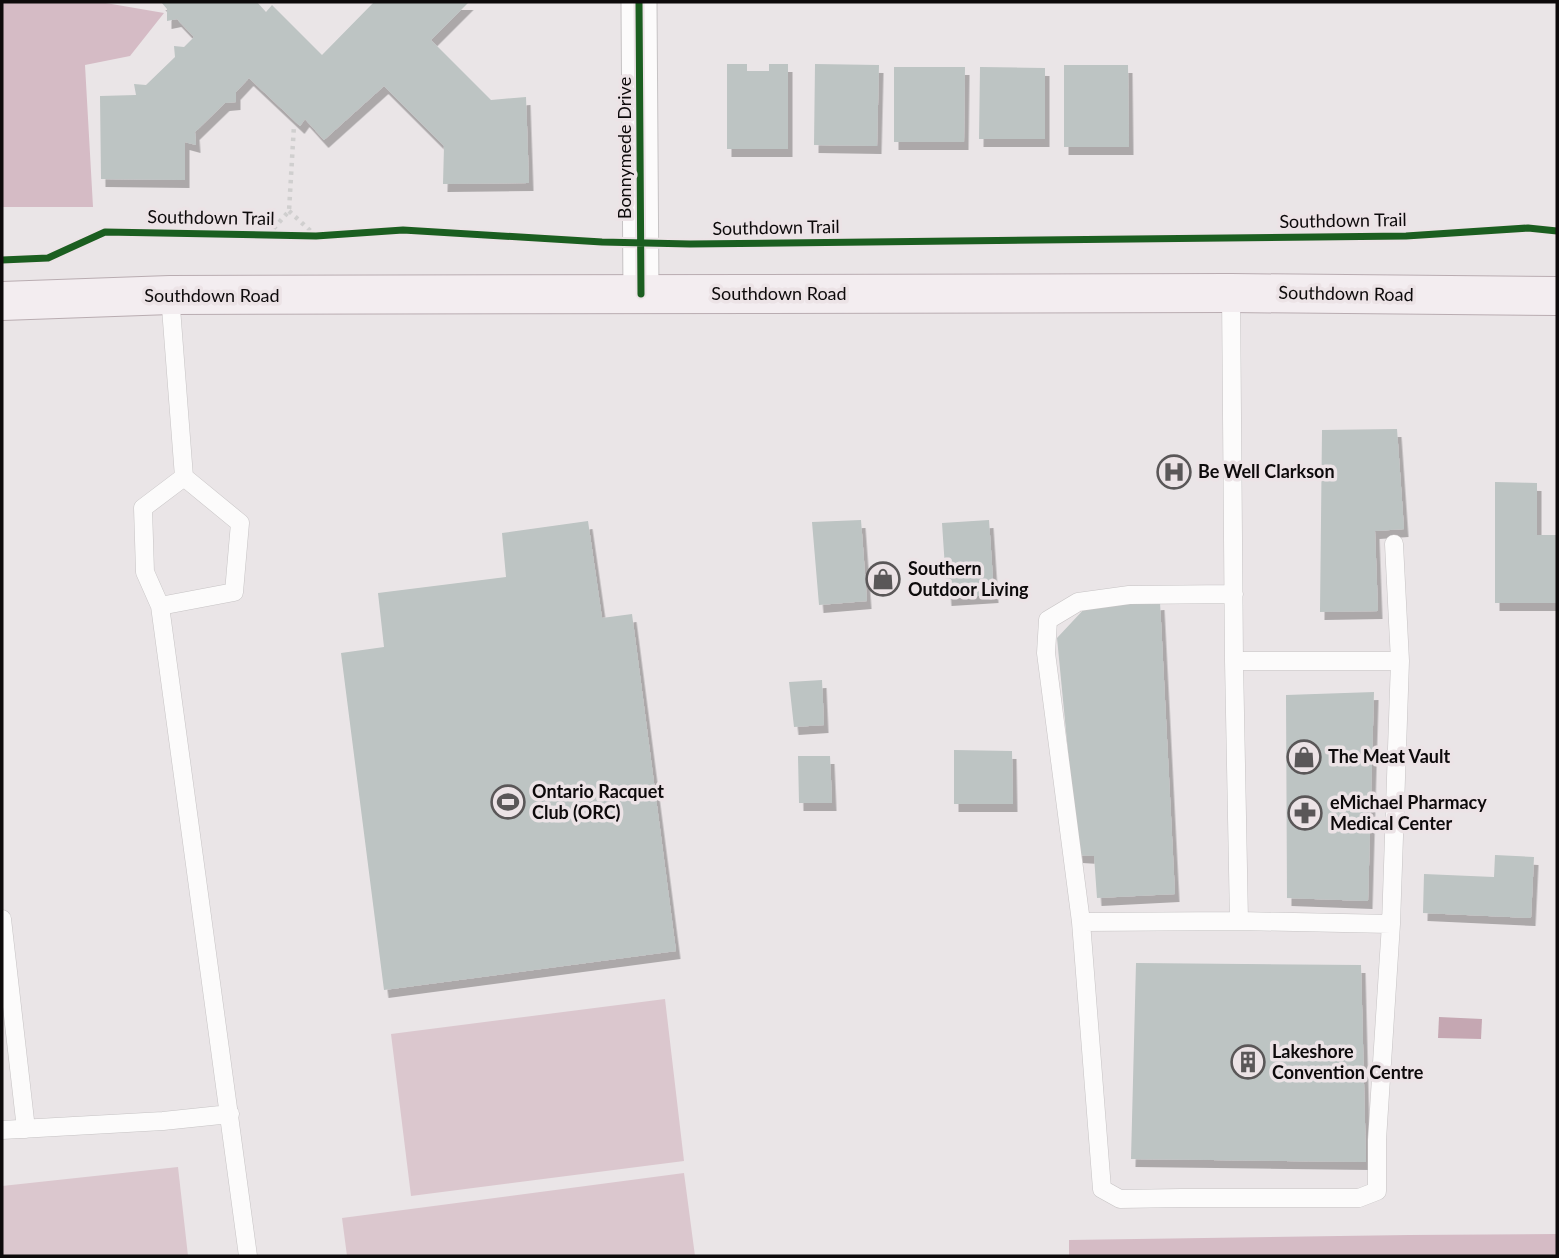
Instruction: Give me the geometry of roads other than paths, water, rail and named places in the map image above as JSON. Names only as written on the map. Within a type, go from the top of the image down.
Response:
[{"type":"main road","name":"Southdown Road","points":[[2,301],[170,295],[1231,293],[1557,296]]},
{"type":"street","name":"Bonnymede Drive","points":[[639,2],[641,295]]},
{"type":"lane","points":[[1231,293],[1239,921]]},
{"type":"lane","points":[[160,606],[234,592],[240,523],[184,477],[170,295]]},
{"type":"lane","points":[[184,477],[144,508],[145,572],[160,606],[248,1256]]},
{"type":"lane","points":[[1234,594],[1129,595],[1078,602],[1048,620],[1046,653],[1081,922],[1102,1189],[1120,1199],[1359,1198],[1377,1191],[1377,1140],[1391,924],[1400,662],[1394,544]]},
{"type":"lane","points":[[1234,661],[1400,662]]},
{"type":"lane","points":[[2,919],[26,1129]]},
{"type":"lane","points":[[1081,922],[1391,924]]},
{"type":"lane","points":[[2,1130],[163,1121],[230,1114]]},
{"type":"place","name":"Be Well Clarkson","points":[[1174,472]]},
{"type":"place","name":"Southern Outdoor Living","points":[[883,579]]},
{"type":"place","name":"The Meat Vault","points":[[1304,757]]},
{"type":"place","name":"Ontario Racquet Club (ORC)","points":[[508,802]]},
{"type":"place","name":"eMichael Pharmacy Medical Center","points":[[1305,813]]},
{"type":"place","name":"Lakeshore Convention Centre","points":[[1248,1062]]}]
